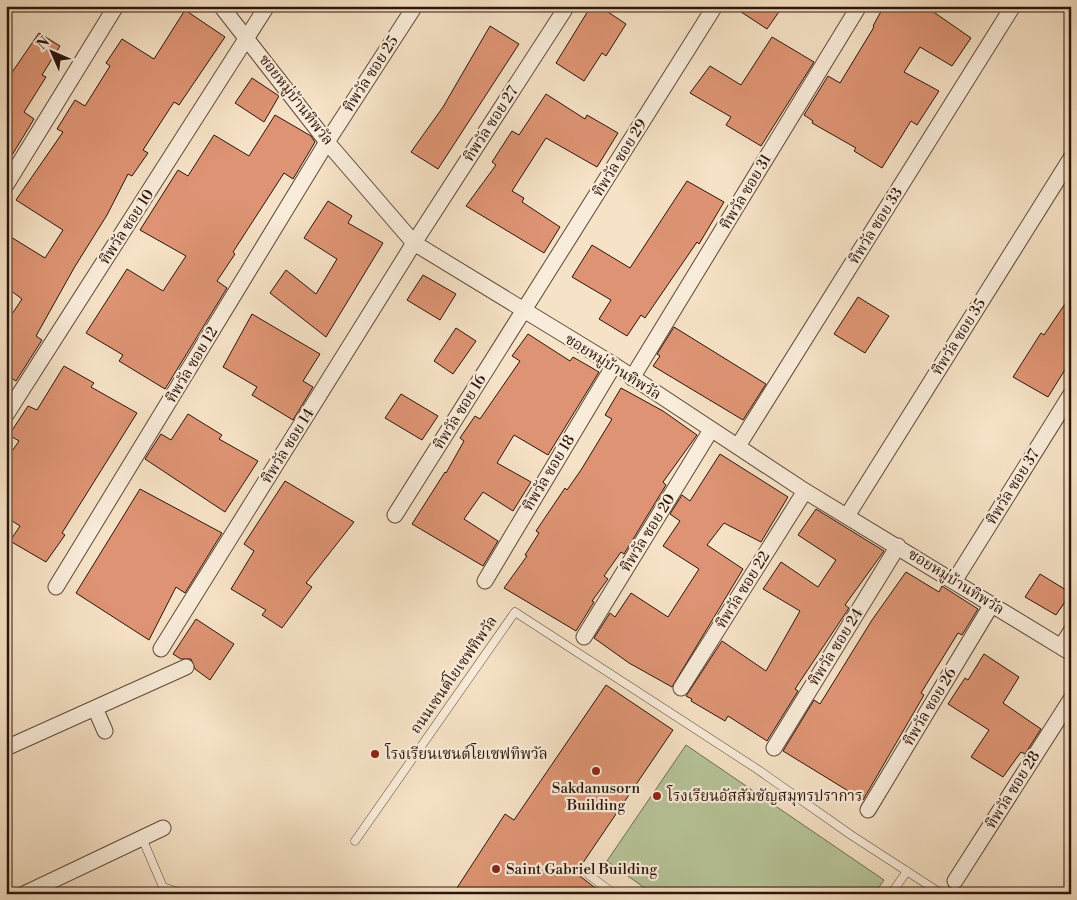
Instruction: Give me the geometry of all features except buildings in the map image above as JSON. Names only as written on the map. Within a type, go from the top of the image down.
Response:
[{"type":"street","points":[[6,185],[116,6]]},
{"type":"street","name":"ซอยหมู่บ้านทิพวัล","points":[[221,6],[248,38],[327,142],[414,243],[614,365],[805,491],[954,580],[1066,650]]},
{"type":"street","name":"ทิพวัล ซอย 10","points":[[6,415],[268,6]]},
{"type":"street","name":"ทิพวัล ซอย 25","points":[[327,142],[415,6]]},
{"type":"street","name":"ทิพวัล ซอย 27","points":[[414,243],[567,6]]},
{"type":"street","name":"ทิพวัล ซอย 29","points":[[524,309],[715,6]]},
{"type":"street","name":"ทิพวัล ซอย 31","points":[[632,378],[859,6]]},
{"type":"street","name":"ทิพวัล ซอย 33","points":[[738,446],[1013,6]]},
{"type":"street","name":"ทิพวัล ซอย 12","points":[[56,587],[327,142]]},
{"type":"street","name":"ทิพวัล ซอย 35","points":[[847,516],[1071,158]]},
{"type":"street","name":"ทิพวัล ซอย 14","points":[[161,649],[414,243]]},
{"type":"street","name":"ทิพวัล ซอย 16","points":[[395,516],[524,309]]},
{"type":"street","name":"ทิพวัล ซอย 18","points":[[485,581],[614,365]]},
{"type":"street","name":"ทิพวัล ซอย 37","points":[[954,580],[1071,394]]},
{"type":"street","name":"ทิพวัล ซอย 20","points":[[584,637],[711,430]]},
{"type":"street","name":"ทิพวัล ซอย 22","points":[[681,688],[805,491]]},
{"type":"street","name":"ทิพวัล ซอย 24","points":[[774,748],[898,546]]},
{"type":"street","name":"ทิพวัล ซอย 26","points":[[868,810],[992,604]]},
{"type":"street","points":[[1066,650],[1071,631]]},
{"type":"street","points":[[6,748],[186,667]]},
{"type":"street","name":"ทิพวัล ซอย 28","points":[[955,881],[1071,699]]},
{"type":"street","points":[[95,708],[104,731]]},
{"type":"street","points":[[24,894],[163,828]]},
{"type":"lane","name":"ถนนเซนต์โยเซฟทิพวัล","points":[[355,840],[515,612],[907,871]]},
{"type":"lane","points":[[142,838],[162,890],[184,894]]},
{"type":"lane","points":[[891,894],[907,871],[942,894]]},
{"type":"lane","points":[[589,875],[614,894]]},
{"type":"green space","points":[[686,745],[884,880],[874,894],[653,894],[607,861]]},
{"type":"place","name":"โรงเรียนเซนต์โยเซฟทิพวัล","points":[[375,754]]},
{"type":"place","name":"Sakdanusorn Building","points":[[596,771]]},
{"type":"place","name":"โรงเรียนอัสสัมชัญสมุทรปราการ","points":[[657,796]]},
{"type":"place","name":"Saint Gabriel Building","points":[[496,869]]}]
